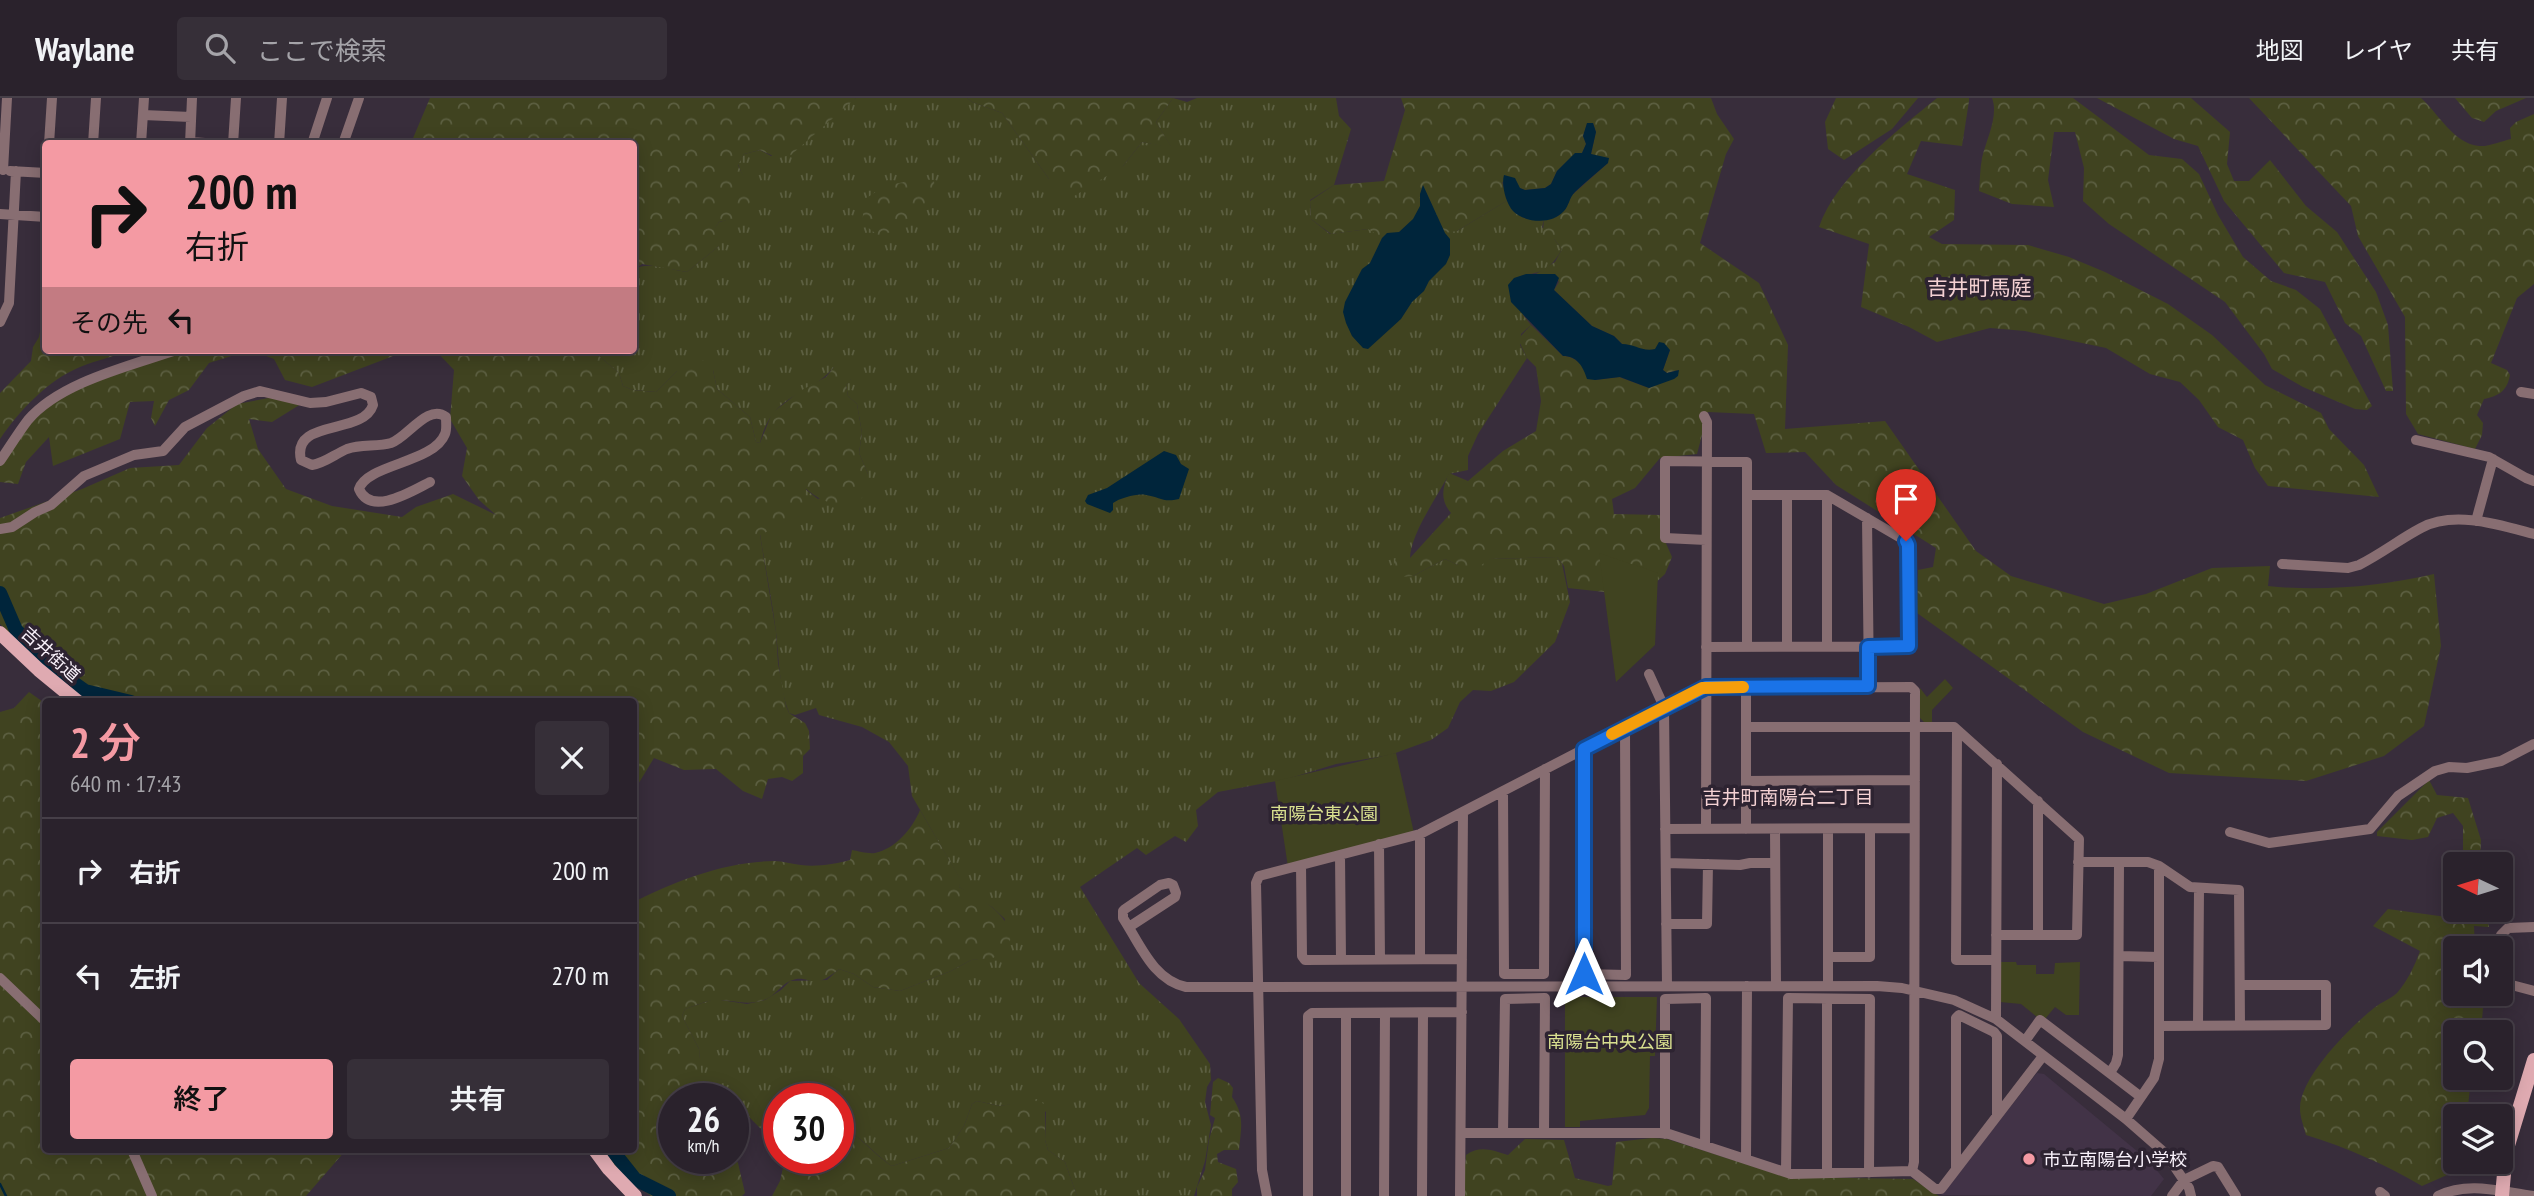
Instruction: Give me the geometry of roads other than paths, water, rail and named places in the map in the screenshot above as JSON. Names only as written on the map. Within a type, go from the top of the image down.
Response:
[{"type":"main road","name":"吉井街道","points":[[0,633],[73,698]]},
{"type":"main road","name":"吉井街道","points":[[0,644],[58,698]]},
{"type":"main road","points":[[2502,1194],[2506,1152],[2532,1075],[2534,1060]]},
{"type":"main road","points":[[588,1153],[621,1196]]},
{"type":"main road","points":[[596,1153],[605,1172],[635,1196]]},
{"type":"street","points":[[7,98],[1,170],[42,173]]},
{"type":"street","points":[[49,140],[52,98]]},
{"type":"street","points":[[93,140],[96,98]]},
{"type":"street","points":[[141,140],[144,98]]},
{"type":"street","points":[[190,140],[192,98]]},
{"type":"street","points":[[233,140],[236,98]]},
{"type":"street","points":[[279,140],[282,98]]},
{"type":"street","points":[[313,140],[327,98]]},
{"type":"street","points":[[344,140],[359,98]]},
{"type":"street","points":[[143,115],[191,117]]},
{"type":"street","points":[[0,322],[9,303],[16,171]]},
{"type":"street","points":[[0,214],[42,217]]},
{"type":"street","points":[[0,461],[29,419],[52,400],[75,386],[165,354]]},
{"type":"street","points":[[0,529],[12,527],[51,505],[84,476],[134,454],[163,451],[185,426],[244,396],[260,391],[310,403],[361,393],[371,397],[373,405],[366,416],[314,433],[301,444],[301,460],[312,465],[347,449],[390,443],[401,438],[433,413],[441,413],[446,417],[445,434],[437,443],[402,464],[365,478],[359,489],[364,498],[381,501],[394,499],[430,482]]},
{"type":"street","points":[[2521,391],[2534,394]]},
{"type":"street","points":[[1704,416],[1707,422],[1706,829]]},
{"type":"street","points":[[2416,440],[2493,459],[2534,481]]},
{"type":"street","points":[[2476,521],[2493,459]]},
{"type":"street","points":[[1706,540],[1665,538],[1665,461],[1747,462],[1747,646]]},
{"type":"street","points":[[1706,647],[1909,646],[1906,541],[1827,495],[1747,495]]},
{"type":"street","points":[[1787,495],[1787,646]]},
{"type":"street","points":[[1827,495],[1827,646]]},
{"type":"street","points":[[1867,518],[1868,686]]},
{"type":"street","points":[[2282,564],[2348,568],[2435,522],[2476,521],[2534,534]]},
{"type":"street","points":[[1649,674],[1664,708],[1667,986]]},
{"type":"street","points":[[1267,1196],[1262,1170],[1256,883],[1259,876],[1420,834],[1706,687],[1868,686],[1911,687],[1915,691],[1916,990],[1912,1171]]},
{"type":"street","points":[[1746,687],[1746,829]]},
{"type":"street","points":[[1746,727],[1954,727],[2077,836],[2077,935],[1996,935]]},
{"type":"street","points":[[1584,749],[1584,974],[1626,975],[1625,728]]},
{"type":"street","points":[[1957,730],[1956,960],[1996,960]]},
{"type":"street","points":[[2230,832],[2269,843],[2370,829],[2398,796],[2435,771],[2501,761],[2534,744]]},
{"type":"street","points":[[1996,1019],[1997,764]]},
{"type":"street","points":[[1503,791],[1504,974],[1544,974],[1545,769]]},
{"type":"street","points":[[1746,781],[1914,780]]},
{"type":"street","points":[[2038,800],[2038,935]]},
{"type":"street","points":[[1460,1196],[1463,812]]},
{"type":"street","points":[[1665,829],[1914,828]]},
{"type":"street","points":[[1776,829],[1776,986]]},
{"type":"street","points":[[1828,829],[1828,986]]},
{"type":"street","points":[[1828,957],[1870,957],[1870,829]]},
{"type":"street","points":[[1420,834],[1420,959]]},
{"type":"street","points":[[1380,844],[1380,960]]},
{"type":"street","points":[[1340,855],[1341,960]]},
{"type":"street","points":[[2078,862],[2148,862],[2159,866],[2189,887],[2239,890],[2240,1024]]},
{"type":"street","points":[[1666,863],[1775,863]]},
{"type":"street","points":[[2110,1073],[2118,1055],[2119,863]]},
{"type":"street","points":[[1666,924],[1707,924],[1708,864]]},
{"type":"street","points":[[1301,865],[1302,956],[1305,960],[1462,959]]},
{"type":"street","points":[[2126,1119],[2154,1078],[2157,1067],[2159,866]]},
{"type":"street","points":[[1129,927],[1175,897],[1173,885],[1160,885],[1125,909],[1123,918],[1159,974],[1176,985],[1186,987],[1877,986],[1916,990],[1954,1000],[1996,1019],[2126,1119],[2166,1154],[2184,1180],[2191,1196]]},
{"type":"street","points":[[2199,889],[2199,1025]]},
{"type":"street","points":[[2534,927],[2508,928],[2501,935],[2504,983],[2534,991]]},
{"type":"street","points":[[2119,956],[2159,957]]},
{"type":"street","points":[[0,978],[42,1018]]},
{"type":"street","points":[[2159,1026],[2326,1025],[2326,985],[2241,985]]},
{"type":"street","points":[[1746,1159],[1747,986]]},
{"type":"street","points":[[1503,1133],[1505,999],[1545,998],[1544,1133]]},
{"type":"street","points":[[1665,1134],[1665,999],[1706,998],[1705,1146]]},
{"type":"street","points":[[1786,1172],[1788,998],[1870,999],[1869,1172]]},
{"type":"street","points":[[1827,999],[1827,1173]]},
{"type":"street","points":[[1308,1196],[1308,1016],[1312,1013],[1462,1013]]},
{"type":"street","points":[[1346,1013],[1346,1196]]},
{"type":"street","points":[[1384,1196],[1385,1013]]},
{"type":"street","points":[[1422,1196],[1423,1013]]},
{"type":"street","points":[[1955,1169],[1958,1015],[1997,1036],[1997,1116]]},
{"type":"street","points":[[2025,1041],[2040,1020],[2141,1097]]},
{"type":"street","points":[[1461,1133],[1665,1134],[1786,1172],[1912,1171],[1937,1190],[1941,1189],[2043,1056]]},
{"type":"street","points":[[133,1153],[152,1196]]},
{"type":"street","points":[[2172,1196],[2184,1180],[2213,1166],[2218,1167],[2236,1196]]},
{"type":"street","points":[[2438,1196],[2452,1189],[2480,1187],[2502,1194],[2534,1196]]},
{"type":"water","points":[[1587,123],[1593,123],[1596,132],[1591,154],[1609,158],[1608,163],[1575,192],[1559,216],[1538,221],[1518,215],[1508,203],[1503,184],[1504,175],[1515,178],[1520,188],[1525,190],[1545,188],[1575,153],[1582,153],[1586,144],[1583,136]]},
{"type":"water","points":[[1423,185],[1450,239],[1450,255],[1446,264],[1429,281],[1401,319],[1368,349],[1363,348],[1352,336],[1346,323],[1343,312],[1345,302],[1362,269],[1370,263],[1382,238],[1387,233],[1399,232],[1413,219],[1420,206]]},
{"type":"water","points":[[1526,274],[1555,274],[1559,278],[1554,290],[1592,326],[1614,336],[1622,344],[1650,350],[1655,349],[1659,342],[1664,343],[1670,350],[1663,370],[1667,373],[1679,370],[1678,376],[1649,388],[1620,377],[1587,379],[1579,363],[1563,356],[1511,302],[1508,285],[1514,278]]},
{"type":"water","points":[[1164,451],[1176,455],[1181,464],[1189,469],[1179,499],[1134,495],[1113,503],[1110,513],[1085,501],[1088,495],[1107,488]]},
{"type":"waterway","points":[[0,593],[16,630],[61,674],[85,691],[114,698]]},
{"type":"waterway","points":[[614,1153],[635,1179],[669,1196]]},
{"type":"waterway","points":[[0,1184],[6,1196]]},
{"type":"place","name":"市立南陽台小学校","points":[[2029,1159]]},
{"type":"district","name":"吉井町馬庭","points":[[1979,287]]},
{"type":"district","name":"吉井町南陽台二丁目","points":[[1788,797]]},
{"type":"park label","name":"南陽台東公園","points":[[1324,813]]},
{"type":"park label","name":"南陽台中央公園","points":[[1610,1041]]}]
